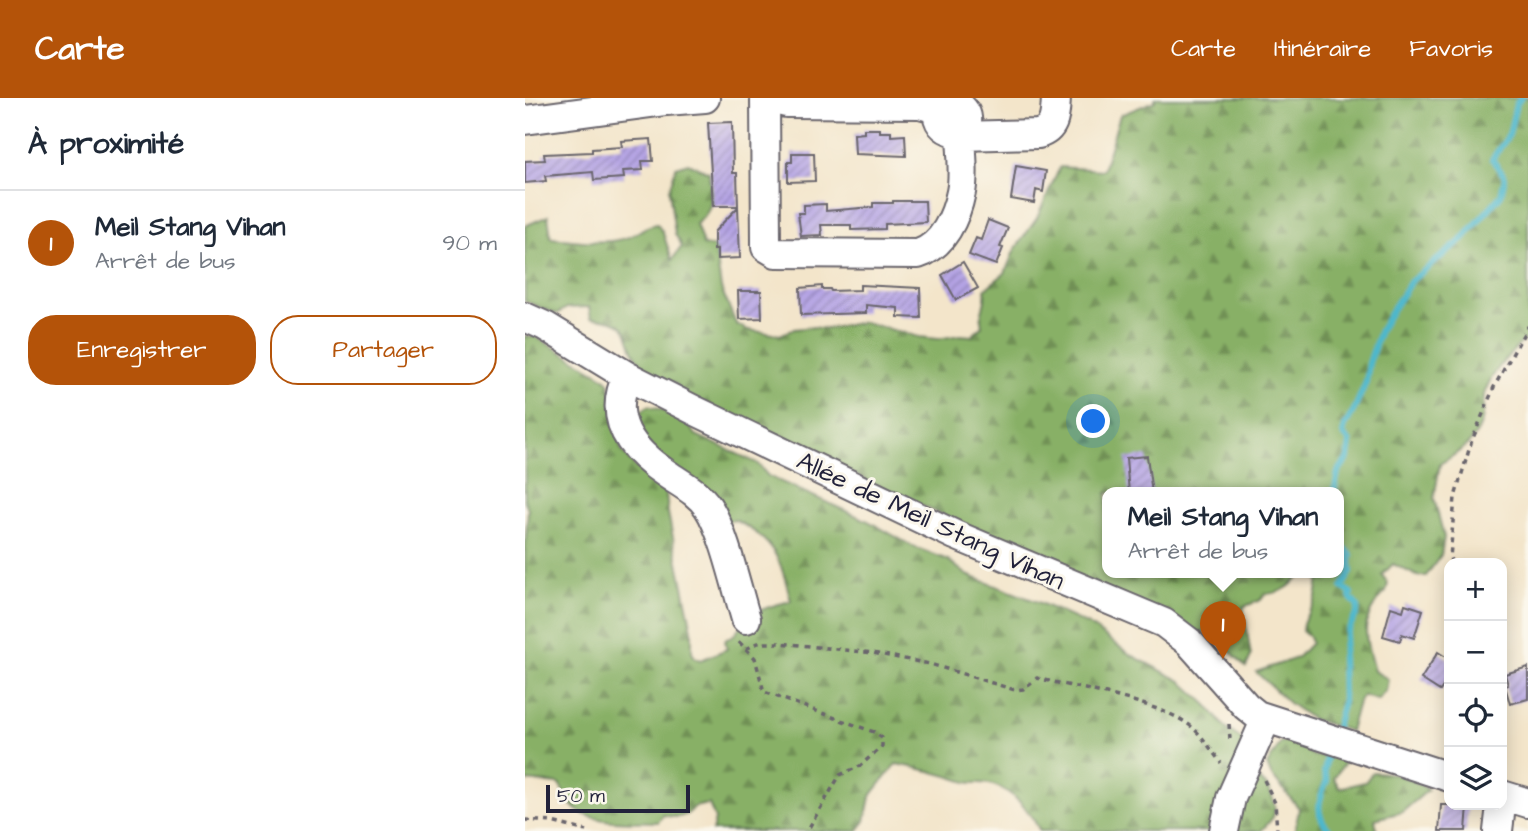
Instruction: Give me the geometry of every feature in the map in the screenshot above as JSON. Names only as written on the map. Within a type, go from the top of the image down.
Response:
[{"type":"street","points":[[525,120],[705,98]]},
{"type":"street","points":[[961,133],[962,192],[939,243],[918,254],[776,253],[767,247],[766,98],[786,103],[928,105],[937,109],[939,120],[949,130],[961,133],[1038,134],[1049,129],[1054,119],[1056,98]]},
{"type":"street","name":"Allée de Meil Stang Vihan","points":[[525,317],[545,326],[627,376],[955,535],[1164,623],[1194,648],[1246,706],[1266,719],[1444,775]]},
{"type":"street","points":[[627,376],[619,402],[623,427],[645,457],[697,494],[710,510],[718,527],[746,619]]},
{"type":"street","points":[[1224,831],[1231,798],[1266,719]]},
{"type":"street","points":[[1507,797],[1528,803]]},
{"type":"street","points":[[1498,831],[1500,810]]},
{"type":"path","points":[[1450,558],[1455,497],[1471,443],[1494,387],[1528,327]]},
{"type":"path","points":[[746,619],[734,625],[738,640],[755,658],[764,692],[874,732],[882,738],[882,747],[876,753],[860,766],[840,775],[807,831]]},
{"type":"path","points":[[746,649],[758,643],[781,643],[873,653],[930,664],[1014,690],[1023,689],[1037,678],[1163,711],[1193,728],[1224,767],[1229,759]]},
{"type":"path","points":[[1261,776],[1275,803],[1277,831]]},
{"type":"path","points":[[525,820],[552,822],[587,831]]},
{"type":"green space","points":[[1155,98],[1528,98],[1528,337],[1504,361],[1489,382],[1484,395],[1481,425],[1473,439],[1440,464],[1434,498],[1444,537],[1441,555],[1426,576],[1417,576],[1393,564],[1382,575],[1388,583],[1386,592],[1371,611],[1366,638],[1374,671],[1388,679],[1386,690],[1378,700],[1363,696],[1358,702],[1350,731],[1312,719],[1289,703],[1256,672],[1297,658],[1311,643],[1302,631],[1304,620],[1315,599],[1319,581],[1315,578],[1344,578],[1344,487],[1102,487],[1102,578],[1297,578],[1286,588],[1265,594],[1261,600],[1243,607],[1251,656],[1246,667],[1223,644],[1221,633],[1197,632],[814,456],[778,435],[751,424],[682,417],[696,435],[757,463],[768,476],[868,521],[914,547],[948,560],[967,575],[1089,625],[1131,655],[1181,681],[1207,705],[1226,728],[1249,745],[1241,776],[1263,783],[1274,802],[1273,817],[1261,831],[1040,831],[1021,804],[1001,788],[896,764],[870,797],[865,821],[857,831],[712,831],[715,819],[709,804],[694,807],[688,814],[680,817],[663,815],[658,822],[600,819],[578,811],[570,804],[559,784],[525,781],[525,552],[528,510],[525,501],[525,336],[534,336],[609,382],[621,449],[634,466],[666,493],[695,658],[701,660],[727,649],[725,640],[737,632],[748,617],[763,609],[791,601],[779,562],[768,544],[735,520],[725,522],[651,454],[637,422],[638,414],[648,406],[667,411],[677,385],[642,365],[622,326],[616,322],[591,318],[589,307],[567,308],[557,314],[525,301],[525,226],[548,216],[551,238],[598,242],[626,238],[657,224],[672,260],[682,246],[675,234],[669,190],[676,167],[688,163],[709,172],[710,207],[696,224],[703,245],[715,247],[721,288],[736,324],[748,330],[780,335],[794,329],[826,329],[863,322],[919,337],[938,339],[972,336],[982,326],[985,289],[1005,273],[1014,251],[1037,218],[1060,167],[1103,170],[1120,115],[1155,101]]},
{"type":"green space","points":[[1281,742],[1294,742],[1314,756],[1337,753],[1346,761],[1334,778],[1339,788],[1365,782],[1373,772],[1402,777],[1428,790],[1402,812],[1375,819],[1377,831],[1295,831],[1299,808],[1271,775],[1267,765]]},
{"type":"building","points":[[732,122],[733,173],[737,173],[738,206],[713,206],[708,123]]},
{"type":"building","points":[[864,129],[880,129],[880,132],[891,132],[891,136],[905,135],[906,156],[855,154],[854,134],[864,133]]},
{"type":"building","points":[[651,139],[653,161],[642,161],[643,170],[623,171],[624,178],[594,180],[593,172],[545,176],[546,181],[525,183],[525,161],[545,160],[544,154],[592,152],[592,149],[622,147],[621,141]]},
{"type":"building","points":[[792,153],[814,153],[815,181],[788,182],[788,162],[792,162]]},
{"type":"building","points":[[1016,166],[1046,171],[1043,192],[1036,190],[1034,203],[1011,199]]},
{"type":"building","points":[[925,201],[926,222],[885,224],[885,229],[851,230],[851,225],[821,225],[822,235],[801,236],[798,213],[804,213],[804,205],[826,204],[826,211],[873,207],[873,203]]},
{"type":"building","points":[[738,207],[740,258],[717,259],[714,232]]},
{"type":"building","points":[[988,220],[1008,228],[996,265],[969,255],[976,238],[981,240]]},
{"type":"building","points":[[963,262],[978,288],[956,300],[942,275]]},
{"type":"building","points":[[860,285],[920,288],[921,318],[898,317],[898,308],[866,305],[866,313],[801,315],[800,288],[822,286],[822,289],[831,291],[860,290]]},
{"type":"building","points":[[738,291],[761,291],[762,318],[739,319]]},
{"type":"building","points":[[1147,456],[1151,487],[1128,487],[1126,458]]},
{"type":"building","points":[[1405,604],[1423,610],[1414,638],[1402,634],[1400,641],[1383,636],[1391,607],[1403,611]]},
{"type":"building","points":[[1438,652],[1444,656],[1444,685],[1440,691],[1421,679]]},
{"type":"building","points":[[1528,667],[1528,699],[1510,704],[1507,673]]},
{"type":"building","points":[[1441,805],[1444,805],[1444,810],[1468,810],[1466,831],[1439,831]]},
{"type":"waterway","points":[[1335,487],[1338,472],[1348,458],[1350,442],[1343,434],[1345,426],[1366,382],[1380,330],[1411,281],[1463,239],[1501,195],[1505,177],[1492,159],[1509,135],[1516,104],[1521,98]]},
{"type":"waterway","points":[[1334,734],[1343,702],[1342,657],[1347,632],[1358,607],[1350,597],[1351,593],[1342,587],[1351,572],[1351,555],[1344,548]]},
{"type":"waterway","points":[[1329,747],[1324,772],[1327,781],[1319,807],[1322,820],[1331,831]]},
{"type":"place","name":"Meil Stang Vihan","points":[[1223,659]]}]
